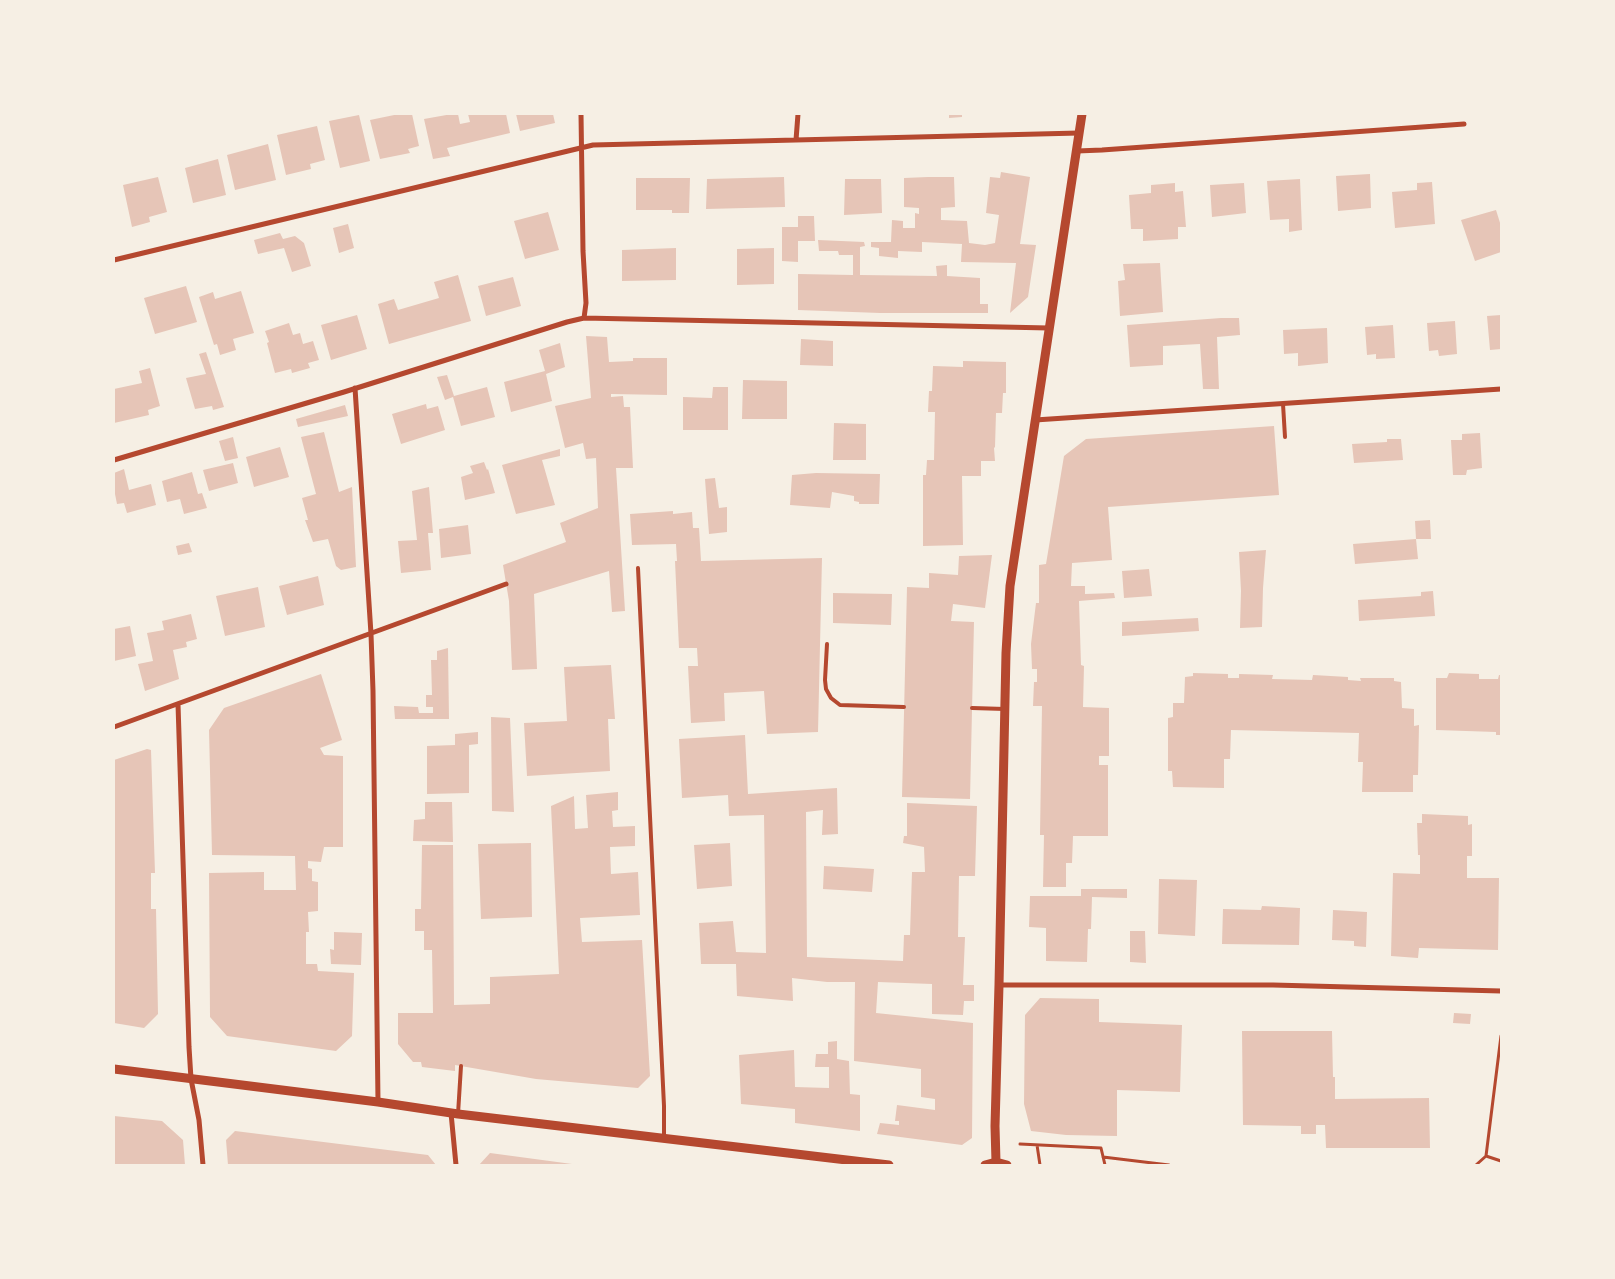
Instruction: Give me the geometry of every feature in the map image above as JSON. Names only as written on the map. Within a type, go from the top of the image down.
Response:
[{"type":"street","points":[[581,114],[582,251],[586,303],[584,318]]},
{"type":"street","points":[[796,140],[798,114]]},
{"type":"street","points":[[996,1162],[995,1126],[1006,653],[1010,586],[1082,114]]},
{"type":"street","points":[[1076,150],[1102,150],[1464,124]]},
{"type":"street","points":[[114,260],[581,147],[608,144],[1079,133]]},
{"type":"street","points":[[114,460],[584,318],[1049,328]]},
{"type":"street","points":[[355,388],[370,634],[378,1102]]},
{"type":"street","points":[[1036,420],[1501,389]]},
{"type":"street","points":[[114,727],[506,584]]},
{"type":"street","points":[[178,704],[188,1037],[191,1079],[199,1120],[203,1165]]},
{"type":"street","points":[[999,985],[1273,985],[1501,991]]},
{"type":"street","points":[[114,1069],[454,1113],[889,1165]]},
{"type":"street","points":[[454,1113],[456,1165]]},
{"type":"street","points":[[985,1165],[996,1162],[1007,1165]]},
{"type":"lane","points":[[1283,404],[1285,437]]},
{"type":"lane","points":[[638,568],[664,1106],[664,1139]]},
{"type":"lane","points":[[827,644],[825,680],[826,689],[831,698],[840,705],[904,707]]},
{"type":"lane","points":[[972,708],[1005,709]]},
{"type":"lane","points":[[454,1113],[461,1066]]},
{"type":"path","points":[[1476,1165],[1486,1156],[1501,1036]]},
{"type":"path","points":[[1020,1144],[1101,1148],[1105,1165]]},
{"type":"path","points":[[1037,1145],[1040,1165]]},
{"type":"path","points":[[1486,1156],[1501,1161]]},
{"type":"path","points":[[1103,1157],[1169,1165]]},
{"type":"building","points":[[399,114],[412,114],[419,146],[408,149],[410,153],[380,159],[370,120]]},
{"type":"building","points":[[458,114],[460,124],[470,122],[468,114],[506,114],[510,133],[447,148],[450,156],[433,159],[424,119]]},
{"type":"building","points":[[516,114],[553,114],[555,123],[520,131]]},
{"type":"building","points":[[949,114],[962,114],[962,117],[949,118]]},
{"type":"building","points":[[359,115],[370,161],[340,168],[329,121]]},
{"type":"building","points":[[317,126],[325,160],[310,164],[311,169],[286,175],[277,135]]},
{"type":"building","points":[[268,144],[276,180],[235,190],[227,155]]},
{"type":"building","points":[[218,159],[226,195],[193,203],[185,168]]},
{"type":"building","points":[[1001,172],[1030,177],[1020,244],[1036,245],[1028,297],[1010,313],[1016,263],[961,262],[962,244],[922,242],[922,252],[898,251],[898,258],[879,256],[879,248],[871,247],[871,242],[891,242],[892,220],[903,221],[903,228],[915,228],[915,213],[919,214],[919,208],[904,207],[904,178],[928,177],[954,177],[955,207],[941,208],[941,220],[967,221],[969,243],[985,245],[995,243],[999,215],[986,213],[990,177],[1000,178]]},
{"type":"building","points":[[1370,174],[1371,208],[1338,211],[1336,176]]},
{"type":"building","points":[[158,177],[167,212],[149,217],[150,222],[132,227],[123,185]]},
{"type":"building","points":[[784,177],[785,207],[706,209],[707,179]]},
{"type":"building","points":[[636,178],[690,178],[689,213],[672,213],[672,210],[636,210]]},
{"type":"building","points":[[845,179],[881,179],[882,213],[844,215]]},
{"type":"building","points":[[1300,179],[1302,230],[1289,232],[1289,219],[1270,220],[1267,181]]},
{"type":"building","points":[[1432,182],[1435,224],[1395,228],[1392,192],[1417,190],[1417,183]]},
{"type":"building","points":[[1175,183],[1175,192],[1183,191],[1186,227],[1178,227],[1178,239],[1143,241],[1143,229],[1131,229],[1129,195],[1151,193],[1151,185]]},
{"type":"building","points":[[1244,183],[1246,213],[1212,217],[1210,185]]},
{"type":"building","points":[[1496,210],[1501,226],[1501,252],[1475,261],[1461,220]]},
{"type":"building","points":[[548,212],[559,250],[525,259],[514,221]]},
{"type":"building","points":[[798,216],[814,216],[815,241],[798,241],[798,262],[782,261],[782,227],[798,227]]},
{"type":"building","points":[[348,224],[354,248],[339,253],[333,228]]},
{"type":"building","points":[[280,233],[283,239],[295,236],[304,243],[311,266],[292,272],[284,248],[258,254],[254,240]]},
{"type":"building","points":[[818,240],[864,242],[865,246],[860,247],[860,275],[937,276],[936,266],[947,265],[947,276],[980,278],[980,304],[988,304],[988,313],[880,313],[798,310],[798,274],[853,275],[853,255],[839,255],[838,251],[819,251]]},
{"type":"building","points":[[676,248],[676,280],[622,281],[622,250]]},
{"type":"building","points":[[774,248],[774,284],[737,285],[737,249]]},
{"type":"building","points":[[1160,263],[1163,312],[1120,316],[1118,281],[1125,280],[1123,264]]},
{"type":"building","points":[[458,275],[471,321],[389,344],[378,304],[394,299],[398,310],[439,298],[434,282]]},
{"type":"building","points":[[513,277],[521,306],[486,316],[478,286]]},
{"type":"building","points":[[186,286],[197,322],[155,334],[144,298]]},
{"type":"building","points":[[241,291],[254,333],[233,339],[236,350],[220,355],[217,344],[214,345],[199,297],[213,292],[215,299]]},
{"type":"building","points":[[357,315],[367,349],[331,360],[321,325]]},
{"type":"building","points":[[1501,315],[1501,349],[1490,350],[1487,316]]},
{"type":"building","points":[[1239,318],[1240,335],[1217,337],[1219,389],[1203,389],[1200,344],[1163,346],[1163,365],[1130,367],[1127,325]]},
{"type":"building","points":[[1455,321],[1457,354],[1439,356],[1438,350],[1429,351],[1427,323]]},
{"type":"building","points":[[289,323],[293,335],[300,333],[303,344],[313,341],[319,360],[308,363],[310,368],[292,373],[291,369],[275,373],[265,331]]},
{"type":"building","points":[[1393,325],[1395,358],[1376,359],[1376,354],[1367,355],[1365,327]]},
{"type":"building","points":[[1327,328],[1328,363],[1298,366],[1298,353],[1284,354],[1283,330]]},
{"type":"building","points":[[586,336],[607,337],[609,362],[633,361],[633,358],[667,358],[667,395],[611,394],[611,397],[623,396],[624,407],[630,407],[633,468],[616,468],[625,611],[612,612],[609,571],[534,594],[537,669],[512,670],[509,601],[503,565],[566,542],[560,523],[598,508],[596,458],[586,459],[583,443],[565,448],[555,406],[591,398]]},
{"type":"building","points":[[801,339],[833,341],[833,366],[800,365]]},
{"type":"building","points":[[560,343],[565,367],[546,374],[552,401],[511,412],[504,382],[545,371],[539,350]]},
{"type":"building","points":[[206,352],[224,407],[213,410],[212,406],[195,409],[186,378],[206,374],[199,354]]},
{"type":"building","points":[[963,361],[1006,362],[1006,393],[1003,393],[1002,413],[996,413],[995,461],[981,461],[981,476],[962,476],[963,545],[923,546],[923,475],[926,475],[927,460],[934,460],[935,412],[928,412],[929,391],[932,391],[933,366],[963,367]]},
{"type":"building","points":[[150,368],[160,406],[148,410],[149,415],[114,423],[114,389],[142,383],[139,371]]},
{"type":"building","points":[[447,375],[454,396],[487,387],[495,417],[461,426],[453,397],[445,400],[437,377]]},
{"type":"building","points":[[743,380],[787,381],[787,419],[742,419]]},
{"type":"building","points":[[713,387],[728,387],[728,430],[683,430],[683,397],[712,398]]},
{"type":"building","points":[[426,404],[427,409],[438,406],[445,430],[401,444],[392,414]]},
{"type":"building","points":[[345,405],[348,416],[298,427],[296,419]]},
{"type":"building","points":[[834,423],[866,424],[866,460],[833,460]]},
{"type":"building","points":[[1274,426],[1279,495],[1108,507],[1112,560],[1072,563],[1071,586],[1085,586],[1085,594],[1114,593],[1115,598],[1079,601],[1081,665],[1084,666],[1083,707],[1109,708],[1109,756],[1099,756],[1099,765],[1108,765],[1108,836],[1073,836],[1072,863],[1066,863],[1066,887],[1043,887],[1044,835],[1040,835],[1042,706],[1033,706],[1034,682],[1037,682],[1037,669],[1032,669],[1031,644],[1036,603],[1039,603],[1039,565],[1046,564],[1064,456],[1086,439]]},
{"type":"building","points":[[324,432],[339,492],[352,487],[356,567],[341,570],[336,566],[328,539],[313,542],[305,520],[308,520],[302,498],[316,494],[301,437]]},
{"type":"building","points":[[1480,433],[1482,468],[1467,470],[1466,475],[1453,475],[1451,440],[1462,440],[1462,434]]},
{"type":"building","points":[[233,437],[238,458],[225,461],[219,441]]},
{"type":"building","points":[[1387,439],[1401,439],[1403,460],[1354,463],[1352,444],[1387,442]]},
{"type":"building","points":[[280,447],[289,477],[254,487],[246,457]]},
{"type":"building","points":[[560,449],[560,456],[542,460],[555,505],[516,514],[502,465]]},
{"type":"building","points":[[484,462],[495,493],[465,500],[461,477],[473,473],[470,466]]},
{"type":"building","points":[[233,463],[238,483],[209,491],[203,470]]},
{"type":"building","points":[[124,469],[129,490],[151,484],[156,505],[127,513],[124,503],[117,504],[114,489],[114,473]]},
{"type":"building","points":[[192,472],[198,494],[202,493],[207,508],[184,514],[180,499],[167,502],[162,481]]},
{"type":"building","points":[[816,473],[880,474],[879,504],[859,504],[859,502],[854,501],[854,496],[832,492],[830,508],[790,505],[792,475]]},
{"type":"building","points":[[715,478],[719,508],[727,507],[727,532],[709,534],[705,479]]},
{"type":"building","points":[[429,487],[433,533],[428,533],[431,570],[401,573],[398,541],[417,540],[412,491]]},
{"type":"building","points":[[673,511],[673,514],[692,512],[693,528],[699,528],[701,561],[822,558],[818,732],[767,734],[764,691],[724,693],[725,721],[691,723],[688,666],[698,666],[697,648],[679,648],[676,544],[632,545],[630,514]]},
{"type":"building","points":[[1430,520],[1431,539],[1416,539],[1415,521]]},
{"type":"building","points":[[468,525],[471,554],[441,558],[439,529]]},
{"type":"building","points":[[1416,539],[1418,559],[1355,564],[1353,544]]},
{"type":"building","points":[[189,543],[192,552],[178,555],[176,546]]},
{"type":"building","points":[[1266,550],[1262,627],[1240,628],[1239,552]]},
{"type":"building","points":[[992,555],[985,608],[953,604],[951,621],[974,622],[970,799],[902,797],[907,587],[929,588],[929,573],[958,575],[959,556]]},
{"type":"building","points":[[1149,569],[1152,596],[1124,598],[1122,571]]},
{"type":"building","points":[[318,576],[324,605],[287,615],[279,586]]},
{"type":"building","points":[[258,587],[265,627],[225,636],[216,596]]},
{"type":"building","points":[[1433,591],[1435,616],[1359,621],[1358,600],[1421,596],[1421,592]]},
{"type":"building","points":[[833,593],[892,594],[891,625],[833,623]]},
{"type":"building","points":[[191,614],[197,639],[186,642],[187,647],[173,650],[179,679],[145,691],[138,664],[153,661],[147,633],[164,630],[162,621]]},
{"type":"building","points":[[1198,618],[1199,631],[1122,636],[1122,622]]},
{"type":"building","points":[[130,626],[136,656],[114,661],[114,629]]},
{"type":"building","points":[[448,648],[449,719],[395,719],[394,706],[418,707],[419,713],[433,713],[433,707],[426,707],[426,695],[432,695],[431,660],[437,660],[437,651]]},
{"type":"building","points":[[611,665],[615,719],[608,719],[610,771],[527,776],[524,723],[567,721],[564,667]]},
{"type":"building","points":[[1193,673],[1228,674],[1228,678],[1239,678],[1239,674],[1273,675],[1272,679],[1312,680],[1313,675],[1348,677],[1348,680],[1361,681],[1360,678],[1394,678],[1394,681],[1401,682],[1402,708],[1414,709],[1414,726],[1419,725],[1418,775],[1413,775],[1413,792],[1362,792],[1363,762],[1358,762],[1359,733],[1231,730],[1230,759],[1224,759],[1224,788],[1173,787],[1172,771],[1168,771],[1168,718],[1173,717],[1173,703],[1184,703],[1185,677],[1193,676]]},
{"type":"building","points":[[1449,673],[1479,674],[1479,679],[1498,679],[1499,675],[1501,675],[1501,735],[1496,735],[1496,732],[1436,730],[1436,678],[1447,678]]},
{"type":"building","points":[[321,674],[342,740],[320,748],[324,755],[343,756],[343,847],[324,847],[321,862],[308,861],[308,868],[312,869],[312,881],[318,882],[318,911],[308,912],[309,932],[306,932],[306,964],[317,964],[318,971],[354,973],[352,1036],[336,1051],[227,1036],[210,1017],[209,873],[264,872],[264,890],[296,890],[295,856],[212,855],[209,730],[224,708]]},
{"type":"building","points":[[491,717],[510,718],[514,812],[492,811]]},
{"type":"building","points":[[478,732],[478,744],[469,745],[469,793],[427,794],[427,746],[455,745],[455,734]]},
{"type":"building","points":[[745,735],[748,794],[837,788],[838,834],[822,835],[823,810],[806,812],[807,957],[903,961],[904,935],[910,935],[912,872],[925,872],[924,847],[903,843],[904,836],[907,836],[907,803],[977,806],[975,876],[959,876],[958,937],[965,937],[963,985],[974,985],[974,1001],[964,1001],[963,1015],[932,1014],[932,984],[878,982],[876,1013],[973,1023],[972,1138],[962,1145],[877,1134],[880,1123],[899,1125],[899,1121],[895,1121],[897,1105],[935,1110],[935,1099],[921,1097],[921,1069],[854,1061],[855,982],[827,982],[792,978],[793,1001],[737,996],[736,964],[701,964],[699,923],[733,921],[736,952],[766,953],[764,815],[729,816],[728,795],[682,798],[679,739]]},
{"type":"building","points":[[147,749],[151,750],[155,873],[151,873],[151,909],[156,909],[158,1014],[144,1028],[114,1023],[114,760]]},
{"type":"building","points":[[618,792],[618,810],[612,811],[613,827],[635,826],[635,846],[610,847],[611,874],[638,872],[640,915],[580,918],[582,942],[642,940],[650,1076],[638,1088],[536,1079],[455,1065],[455,1071],[422,1067],[421,1062],[413,1062],[398,1044],[398,1013],[433,1013],[432,950],[424,950],[424,931],[415,931],[415,909],[421,909],[422,845],[453,845],[454,1005],[490,1004],[490,977],[559,974],[551,806],[574,796],[575,829],[588,828],[586,795]]},
{"type":"building","points":[[425,802],[452,802],[453,842],[413,841],[414,820],[425,819]]},
{"type":"building","points":[[1422,814],[1468,816],[1468,825],[1472,824],[1472,856],[1467,856],[1467,878],[1499,878],[1498,950],[1419,948],[1418,958],[1391,956],[1393,873],[1420,874],[1417,823],[1422,823]]},
{"type":"building","points":[[531,843],[532,917],[481,919],[478,844]]},
{"type":"building","points":[[730,843],[732,886],[697,889],[694,845]]},
{"type":"building","points":[[824,866],[874,869],[872,892],[823,889]]},
{"type":"building","points":[[1159,879],[1197,880],[1195,936],[1158,934]]},
{"type":"building","points":[[1081,889],[1127,889],[1127,898],[1092,897],[1091,929],[1088,929],[1087,962],[1046,961],[1046,928],[1029,927],[1030,896],[1081,896]]},
{"type":"building","points":[[1262,906],[1300,908],[1299,945],[1222,944],[1223,909],[1261,910]]},
{"type":"building","points":[[1333,910],[1367,912],[1366,947],[1354,946],[1354,941],[1332,940]]},
{"type":"building","points":[[1130,931],[1145,931],[1146,963],[1130,962]]},
{"type":"building","points":[[334,932],[362,933],[361,965],[331,964],[330,949],[334,950]]},
{"type":"building","points":[[1040,998],[1099,999],[1099,1022],[1182,1025],[1180,1092],[1117,1090],[1117,1136],[1066,1135],[1031,1131],[1024,1104],[1025,1015]]},
{"type":"building","points":[[1454,1013],[1471,1014],[1470,1024],[1453,1023]]},
{"type":"building","points":[[1242,1031],[1332,1031],[1335,1099],[1429,1098],[1430,1148],[1326,1148],[1325,1125],[1316,1125],[1316,1134],[1301,1134],[1301,1126],[1243,1125]]},
{"type":"building","points":[[837,1041],[837,1059],[849,1061],[850,1094],[860,1095],[860,1131],[795,1123],[795,1109],[741,1104],[739,1055],[794,1050],[795,1087],[829,1088],[829,1067],[815,1067],[816,1054],[828,1054],[828,1042]]},
{"type":"building","points":[[114,1116],[162,1121],[183,1140],[185,1165],[114,1165]]},
{"type":"building","points":[[235,1131],[428,1155],[436,1165],[228,1165],[226,1140]]},
{"type":"building","points":[[490,1153],[572,1164],[479,1165]]}]
